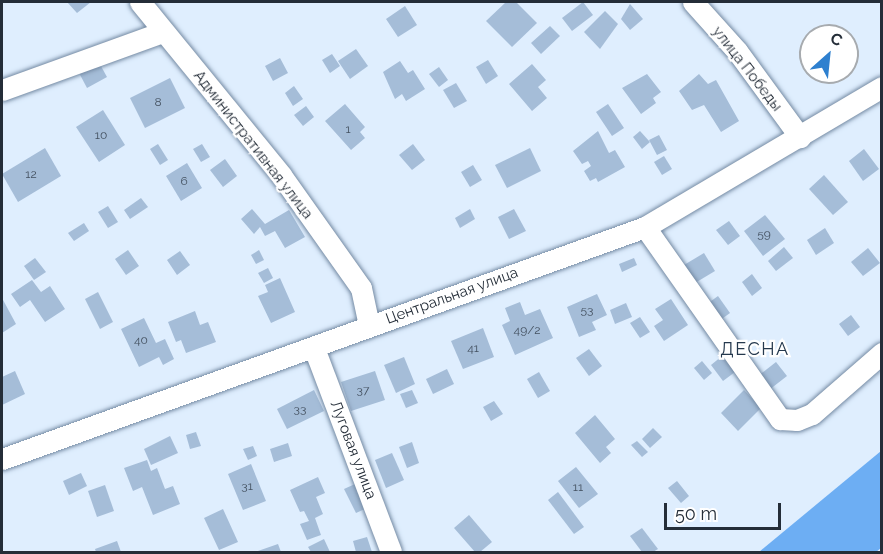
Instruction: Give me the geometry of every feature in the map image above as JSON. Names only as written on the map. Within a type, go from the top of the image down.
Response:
[{"type":"street","name":"Административная улица","points":[[140,2],[162,32],[281,175],[361,288],[369,326]]},
{"type":"street","name":"улица Победы","points":[[693,2],[737,51],[800,137]]},
{"type":"street","points":[[2,90],[162,32]]},
{"type":"street","name":"Центральная улица","points":[[2,459],[645,227],[882,87]]},
{"type":"street","points":[[645,227],[780,419],[797,420],[812,414],[882,353]]},
{"type":"street","name":"Луговая улица","points":[[314,348],[391,552]]},
{"type":"water","points":[[881,451],[881,548],[876,552],[759,552]]},
{"type":"building","points":[[67,2],[91,2],[77,13]]},
{"type":"building","points":[[506,2],[516,2],[537,23],[512,47],[486,21]]},
{"type":"building","points":[[583,2],[593,15],[572,31],[562,18]]},
{"type":"building","points":[[630,4],[643,19],[630,30],[621,19]]},
{"type":"building","points":[[405,6],[417,25],[398,37],[386,19]]},
{"type":"building","points":[[605,11],[618,24],[600,49],[584,32]]},
{"type":"building","points":[[550,26],[560,36],[541,54],[531,43]]},
{"type":"building","points":[[356,49],[368,66],[350,79],[338,61]]},
{"type":"building","points":[[332,54],[340,66],[330,73],[322,60]]},
{"type":"building","points":[[280,58],[288,73],[273,81],[265,66]]},
{"type":"building","points":[[97,59],[107,77],[87,88],[77,69]]},
{"type":"building","points":[[488,60],[498,76],[486,84],[476,67]]},
{"type":"building","points":[[400,61],[408,73],[413,70],[425,89],[406,101],[402,94],[395,99],[383,72]]},
{"type":"building","points":[[532,64],[546,80],[538,87],[547,98],[532,111],[509,84]]},
{"type":"building","points":[[439,67],[448,80],[439,87],[429,74]]},
{"type":"building","points":[[647,74],[661,92],[653,98],[656,103],[641,114],[622,88]]},
{"type":"building","points":[[699,74],[708,84],[716,80],[739,121],[721,132],[704,105],[692,110],[679,91]]},
{"type":"building","points":[[170,78],[185,108],[145,128],[130,98]]},
{"type":"building","points":[[456,83],[467,101],[454,108],[443,90]]},
{"type":"building","points":[[294,86],[303,99],[293,106],[285,93]]},
{"type":"building","points":[[345,104],[365,127],[360,132],[365,138],[351,150],[325,121]]},
{"type":"building","points":[[608,104],[624,128],[612,136],[596,112]]},
{"type":"building","points":[[306,106],[314,117],[303,126],[294,115]]},
{"type":"building","points":[[103,110],[125,145],[99,162],[76,127]]},
{"type":"building","points":[[598,131],[609,153],[615,150],[625,167],[598,182],[596,178],[590,181],[584,171],[591,166],[588,161],[582,164],[573,151]]},
{"type":"building","points":[[640,131],[650,142],[642,149],[633,137]]},
{"type":"building","points":[[659,135],[667,150],[657,155],[649,140]]},
{"type":"building","points":[[158,144],[168,160],[160,165],[150,149]]},
{"type":"building","points":[[202,144],[210,157],[201,162],[193,149]]},
{"type":"building","points":[[413,144],[425,160],[412,170],[399,155]]},
{"type":"building","points":[[45,148],[61,176],[18,202],[2,174]]},
{"type":"building","points":[[530,148],[541,171],[507,188],[495,165]]},
{"type":"building","points":[[864,149],[879,169],[863,181],[849,161]]},
{"type":"building","points":[[664,156],[672,169],[662,175],[654,162]]},
{"type":"building","points":[[225,159],[237,176],[223,187],[210,170]]},
{"type":"building","points":[[187,163],[202,188],[181,201],[166,176]]},
{"type":"building","points":[[473,165],[482,180],[470,187],[461,172]]},
{"type":"building","points":[[824,175],[848,202],[833,215],[809,189]]},
{"type":"building","points":[[141,198],[148,207],[130,219],[124,210]]},
{"type":"building","points":[[108,206],[118,222],[108,228],[98,212]]},
{"type":"building","points":[[252,209],[265,224],[289,210],[305,237],[285,248],[275,231],[265,236],[260,227],[254,234],[241,219]]},
{"type":"building","points":[[470,209],[475,219],[460,228],[455,218]]},
{"type":"building","points":[[514,209],[526,231],[509,239],[498,217]]},
{"type":"building","points":[[765,215],[785,239],[763,256],[744,231]]},
{"type":"building","points":[[729,221],[740,236],[728,245],[716,230]]},
{"type":"building","points":[[84,223],[89,231],[74,241],[68,233]]},
{"type":"building","points":[[825,228],[834,243],[816,255],[807,240]]},
{"type":"building","points":[[784,247],[793,258],[776,271],[768,261]]},
{"type":"building","points":[[868,248],[880,263],[863,276],[851,262]]},
{"type":"building","points":[[128,250],[139,266],[126,275],[115,259]]},
{"type":"building","points":[[259,250],[264,260],[256,264],[251,255]]},
{"type":"building","points":[[180,251],[190,265],[177,275],[167,260]]},
{"type":"building","points":[[704,253],[715,271],[695,283],[684,265]]},
{"type":"building","points":[[35,258],[46,272],[34,280],[24,266]]},
{"type":"building","points":[[634,258],[637,265],[622,272],[619,264]]},
{"type":"building","points":[[268,268],[273,278],[264,283],[258,273]]},
{"type":"building","points":[[752,274],[762,288],[752,296],[742,282]]},
{"type":"building","points":[[280,278],[295,312],[271,323],[258,296],[268,292],[265,285]]},
{"type":"building","points":[[32,280],[41,292],[50,286],[65,309],[45,322],[30,300],[20,307],[11,294]]},
{"type":"building","points":[[98,292],[113,322],[100,329],[85,299]]},
{"type":"building","points":[[597,294],[607,315],[592,322],[596,330],[579,337],[567,307]]},
{"type":"building","points":[[718,296],[730,313],[719,321],[707,304]]},
{"type":"building","points":[[2,298],[16,324],[2,333]]},
{"type":"building","points":[[671,299],[688,325],[664,341],[654,326],[663,320],[655,309]]},
{"type":"building","points":[[520,302],[525,315],[540,309],[553,338],[515,355],[502,325],[510,321],[505,308]]},
{"type":"building","points":[[626,303],[632,317],[615,324],[610,310]]},
{"type":"building","points":[[195,311],[200,325],[208,322],[216,342],[186,353],[181,340],[176,342],[168,322]]},
{"type":"building","points":[[851,315],[860,327],[848,336],[839,324]]},
{"type":"building","points":[[640,317],[650,332],[640,338],[630,323]]},
{"type":"building","points":[[144,318],[156,343],[165,339],[174,359],[163,365],[159,357],[139,367],[121,329]]},
{"type":"building","points":[[483,328],[494,357],[463,369],[451,341]]},
{"type":"building","points":[[589,349],[602,366],[589,376],[576,358]]},
{"type":"building","points":[[722,356],[735,372],[723,381],[711,365]]},
{"type":"building","points":[[404,357],[415,384],[396,393],[384,365]]},
{"type":"building","points":[[702,361],[712,373],[704,380],[694,368]]},
{"type":"building","points":[[776,362],[787,376],[769,390],[758,376]]},
{"type":"building","points":[[447,369],[454,384],[433,394],[426,379]]},
{"type":"building","points":[[15,371],[25,394],[2,405],[2,377]]},
{"type":"building","points":[[375,371],[385,400],[351,411],[341,382]]},
{"type":"building","points":[[539,372],[550,391],[538,398],[527,379]]},
{"type":"building","points":[[314,390],[324,411],[287,429],[277,409]]},
{"type":"building","points":[[412,390],[418,403],[406,408],[400,394]]},
{"type":"building","points":[[744,390],[761,408],[738,431],[721,413]]},
{"type":"building","points":[[494,401],[503,414],[491,421],[483,407]]},
{"type":"building","points":[[595,415],[615,439],[606,447],[611,453],[600,463],[575,433]]},
{"type":"building","points":[[653,428],[662,437],[650,448],[642,439]]},
{"type":"building","points":[[196,432],[201,446],[190,449],[186,435]]},
{"type":"building","points":[[170,436],[178,453],[151,465],[144,449]]},
{"type":"building","points":[[637,441],[648,452],[642,457],[631,445]]},
{"type":"building","points":[[412,442],[419,463],[407,468],[399,447]]},
{"type":"building","points":[[288,443],[292,456],[274,462],[270,449]]},
{"type":"building","points":[[253,446],[257,456],[248,460],[243,449]]},
{"type":"building","points":[[392,453],[404,480],[386,488],[375,460]]},
{"type":"building","points":[[147,460],[151,471],[157,468],[165,489],[173,486],[180,504],[153,515],[142,487],[133,491],[124,468]]},
{"type":"building","points":[[251,464],[266,501],[243,510],[228,474]]},
{"type":"building","points":[[576,467],[598,494],[579,508],[558,481]]},
{"type":"building","points":[[81,473],[87,486],[69,495],[63,481]]},
{"type":"building","points":[[318,477],[325,493],[316,497],[323,514],[315,518],[321,535],[307,540],[300,524],[309,521],[304,511],[300,512],[290,490]]},
{"type":"building","points":[[677,481],[689,496],[681,503],[668,488]]},
{"type":"building","points":[[355,484],[367,508],[356,513],[344,489]]},
{"type":"building","points":[[105,485],[114,511],[97,517],[88,491]]},
{"type":"building","points":[[558,492],[584,527],[574,534],[548,500]]},
{"type":"building","points":[[223,509],[238,542],[219,550],[204,518]]},
{"type":"building","points":[[469,515],[492,542],[480,552],[475,552],[454,528]]},
{"type":"building","points":[[642,528],[658,549],[653,552],[642,552],[630,536]]},
{"type":"building","points":[[367,537],[372,552],[356,552],[353,541]]},
{"type":"building","points":[[324,539],[330,552],[311,552],[308,547]]},
{"type":"building","points":[[117,541],[121,552],[96,552],[95,549]]},
{"type":"building","points":[[278,544],[281,552],[255,552]]},
{"type":"district","name":"ДЕСНА","points":[[755,349]]}]
